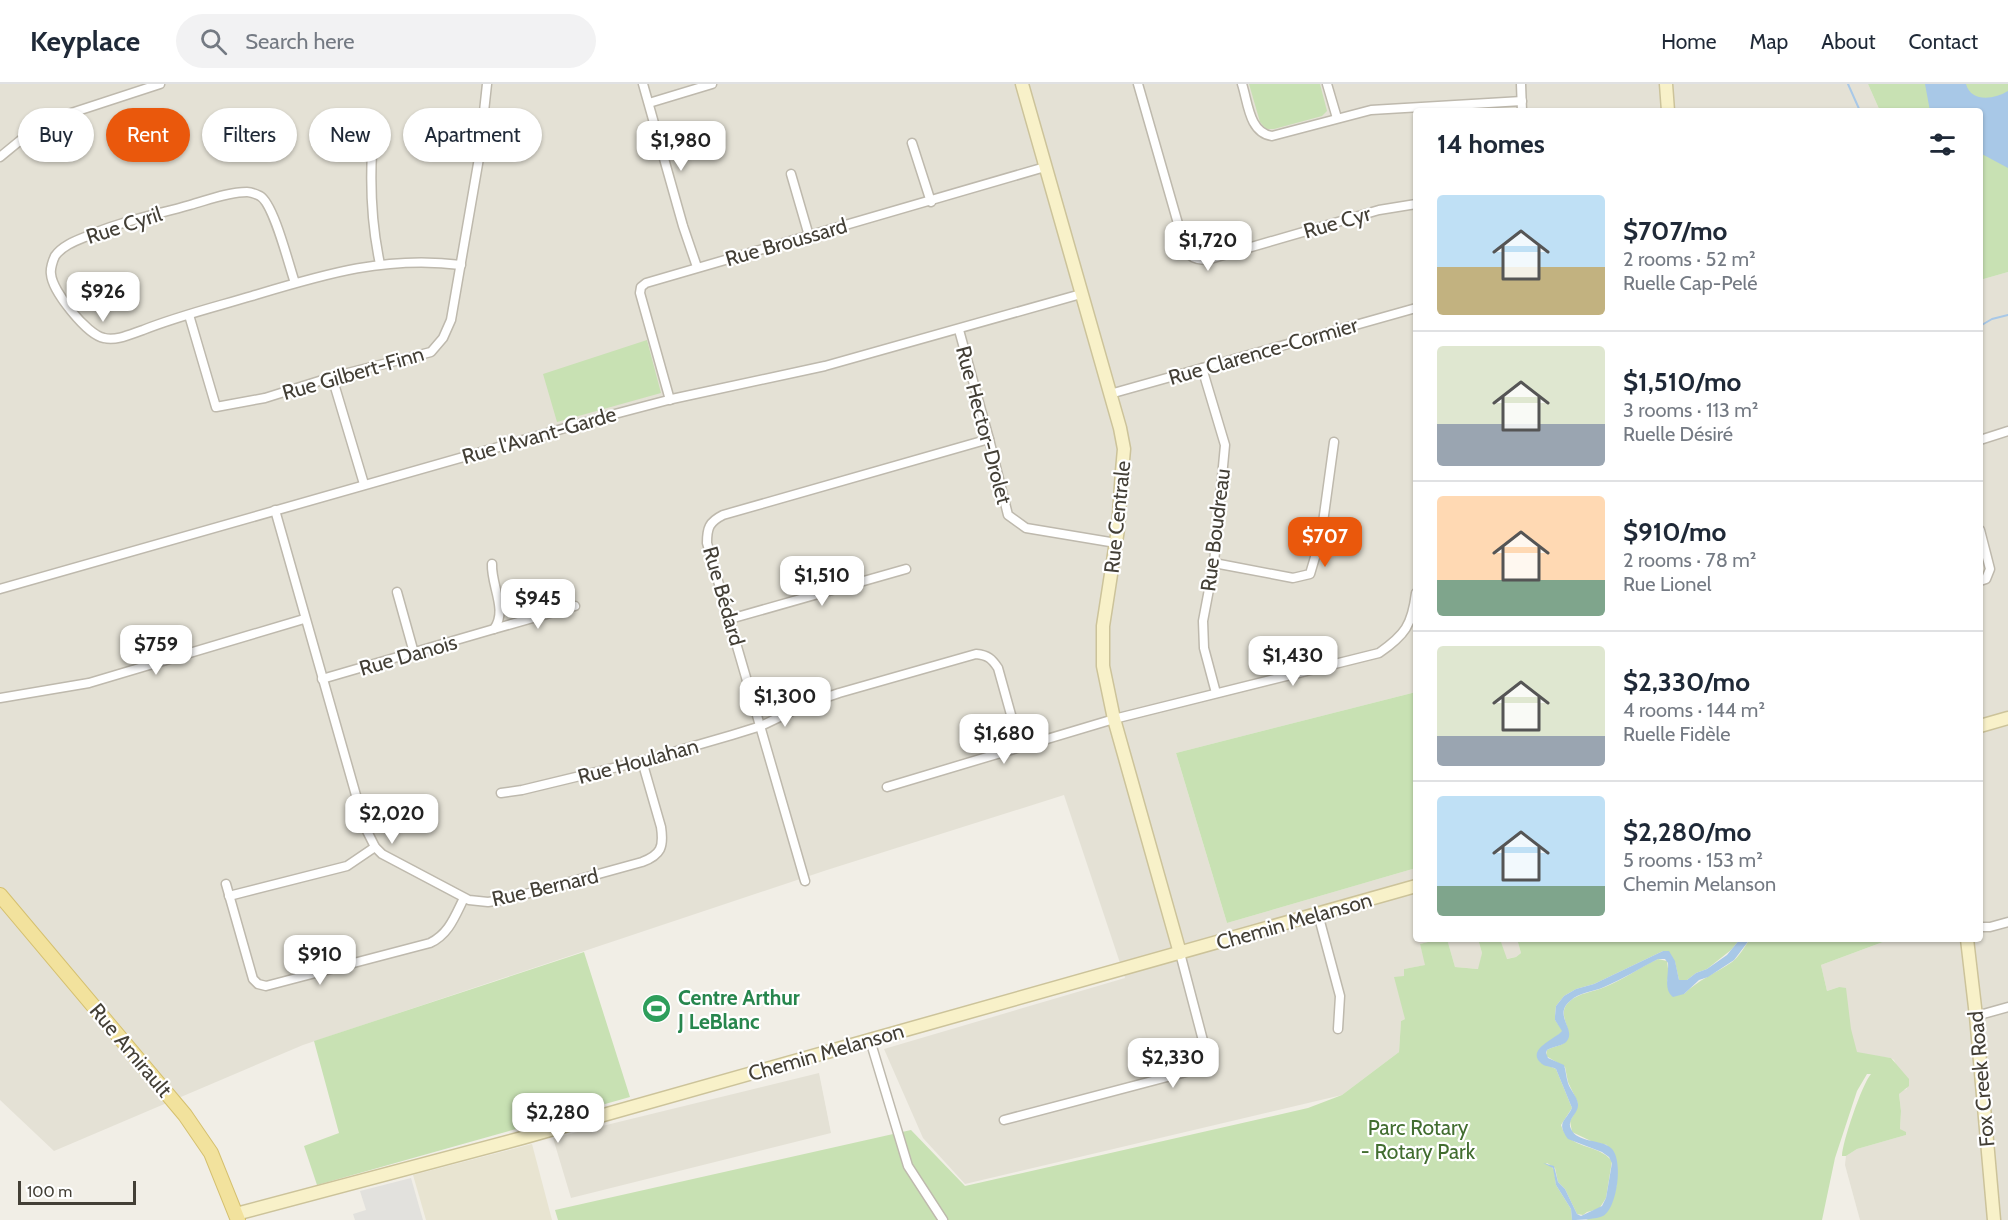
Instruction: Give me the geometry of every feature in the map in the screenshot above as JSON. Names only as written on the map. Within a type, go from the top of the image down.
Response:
[{"type":"main road","name":"Rue Amirault","points":[[0,895],[185,1114],[211,1153],[237,1217]]},
{"type":"street","points":[[0,158],[28,134],[59,117],[160,84]]},
{"type":"street","name":"Rue Gilbert-Finn","points":[[189,315],[216,408],[266,398],[431,352],[443,338],[451,320],[479,158],[487,84]]},
{"type":"street","points":[[643,84],[683,226],[697,267]]},
{"type":"street","points":[[649,102],[712,84]]},
{"type":"street","name":"Rue Centrale","points":[[1022,84],[1124,449],[1116,543],[1103,636],[1103,666],[1114,719],[1180,953]]},
{"type":"street","name":"Rue Cyr","points":[[1138,84],[1185,248],[1193,258],[1210,259],[1379,210],[1413,204]]},
{"type":"street","points":[[1242,84],[1253,122],[1263,134],[1274,136],[1336,118],[1388,108],[1522,101]]},
{"type":"street","points":[[1327,84],[1336,118]]},
{"type":"street","points":[[1521,84],[1522,108]]},
{"type":"street","points":[[1666,84],[1668,108]]},
{"type":"street","points":[[912,143],[931,202]]},
{"type":"street","points":[[372,162],[372,209],[380,264]]},
{"type":"street","name":"Rue Broussard","points":[[670,399],[640,290],[649,281],[931,202],[1045,167]]},
{"type":"street","points":[[791,174],[809,236]]},
{"type":"street","name":"Rue Cyril","points":[[295,283],[272,210],[262,197],[249,192],[232,194],[111,227],[66,246],[54,257],[51,273],[56,290],[87,328],[102,338],[124,337],[330,273],[406,261],[434,261],[460,265]]},
{"type":"street","name":"Rue l'Avant-Garde","points":[[0,589],[670,399],[825,366],[1081,294]]},
{"type":"street","name":"Rue Clarence-Cormier","points":[[1110,394],[1413,309]]},
{"type":"street","name":"Rue Hector-Drolet","points":[[959,330],[1008,515],[1026,528],[1116,543]]},
{"type":"street","name":"Rue Boudreau","points":[[1202,368],[1226,445],[1214,563],[1203,621],[1204,648],[1216,693]]},
{"type":"street","points":[[332,378],[364,484]]},
{"type":"street","points":[[1983,439],[2008,431]]},
{"type":"street","name":"Rue Bédard","points":[[805,881],[707,543],[707,530],[712,521],[723,515],[989,439]]},
{"type":"street","points":[[1214,563],[1293,578],[1310,574],[1321,537],[1334,442]]},
{"type":"street","points":[[230,896],[347,866],[375,847],[365,827],[304,619],[275,510]]},
{"type":"street","points":[[1983,542],[1990,569],[1986,579],[1983,580]]},
{"type":"street","points":[[492,564],[491,576],[501,611],[494,629]]},
{"type":"street","points":[[730,619],[906,569]]},
{"type":"street","points":[[397,592],[414,654]]},
{"type":"street","name":"Rue Danois","points":[[322,679],[575,606]]},
{"type":"street","points":[[887,787],[1114,719],[1379,653],[1396,641],[1413,618]]},
{"type":"street","points":[[0,698],[89,683],[304,619]]},
{"type":"street","name":"Rue Houlahan","points":[[501,793],[642,761],[761,726],[839,693],[965,657],[985,655],[990,657],[998,668],[1020,747]]},
{"type":"street","points":[[1983,725],[2008,718]]},
{"type":"street","name":"Rue Bernard","points":[[375,847],[382,854],[464,898],[488,902],[508,899],[652,859],[662,847],[663,838],[642,761]]},
{"type":"street","points":[[226,884],[253,979],[258,984],[266,986],[439,939],[448,928],[464,898]]},
{"type":"street","name":"Chemin Melanson","points":[[237,1217],[1413,887]]},
{"type":"street","points":[[1318,914],[1340,996],[1338,1029]]},
{"type":"street","points":[[1983,926],[2008,922]]},
{"type":"street","name":"Fox Creek Road","points":[[1967,942],[1994,1220]]},
{"type":"street","points":[[1004,1120],[1190,1071],[1202,1065],[1206,1052],[1180,953]]},
{"type":"street","points":[[1976,1016],[2008,1007]]},
{"type":"street","points":[[870,1040],[908,1166],[943,1220]]},
{"type":"shaded area","points":[[0,84],[1868,84],[1879,108],[1413,108],[1413,693],[1176,753],[1227,923],[1413,869],[1413,942],[1428,942],[1420,944],[1426,965],[1404,969],[1405,1019],[1401,1021],[1399,1052],[1342,1095],[965,1184],[923,1138],[884,1049],[1125,978],[1064,795],[827,870],[303,1045],[54,1151],[0,1100]]},
{"type":"shaded area","points":[[2008,272],[2008,1220],[1860,1220],[1845,1165],[1846,1156],[1857,1149],[1906,1135],[1900,1129],[1899,1094],[1900,1091],[1907,1089],[1894,1060],[1856,1053],[1839,987],[1827,991],[1821,965],[1883,942],[1983,942],[1983,279]]},
{"type":"shaded area","points":[[1448,942],[1479,942],[1482,953],[1479,969],[1455,967]]},
{"type":"shaded area","points":[[1501,942],[1518,942],[1521,953],[1516,957],[1506,959]]},
{"type":"shaded area","points":[[819,1073],[831,1133],[571,1198],[553,1138]]},
{"type":"shaded area","points":[[532,1144],[552,1220],[426,1220],[413,1175]]},
{"type":"shaded area","points":[[411,1178],[423,1220],[355,1220],[353,1214],[366,1210],[360,1191]]},
{"type":"green space","points":[[1249,84],[1320,84],[1327,111],[1322,116],[1274,129],[1266,129],[1260,122]]},
{"type":"green space","points":[[1868,84],[2008,84],[2008,272],[1983,279],[1983,108],[1879,108]]},
{"type":"green space","points":[[647,340],[661,393],[557,422],[543,374]]},
{"type":"green space","points":[[1413,693],[1413,869],[1227,923],[1176,753]]},
{"type":"green space","name":"Parc Rotary - Rotary Park","points":[[1448,942],[1455,967],[1478,969],[1482,953],[1479,942],[1501,942],[1507,959],[1521,953],[1518,942],[1738,942],[1707,969],[1687,980],[1679,980],[1675,962],[1666,951],[1663,951],[1594,984],[1576,989],[1564,996],[1556,1006],[1555,1020],[1563,1031],[1538,1053],[1540,1062],[1556,1069],[1572,1108],[1561,1125],[1565,1133],[1570,1139],[1599,1151],[1612,1161],[1606,1198],[1599,1209],[1583,1215],[1577,1214],[1565,1189],[1558,1182],[1555,1168],[1547,1163],[1554,1170],[1556,1185],[1571,1209],[1572,1220],[558,1220],[555,1210],[911,1130],[965,1186],[1308,1108],[1342,1095],[1399,1052],[1401,1021],[1405,1019],[1394,977],[1404,976],[1404,969],[1425,965],[1420,944]]},
{"type":"green space","points":[[1748,942],[1883,942],[1821,965],[1827,991],[1839,987],[1846,988],[1851,1029],[1857,1052],[1891,1058],[1909,1079],[1909,1086],[1899,1094],[1900,1129],[1906,1132],[1906,1135],[1857,1149],[1842,1156],[1853,1114],[1871,1074],[1867,1074],[1857,1091],[1835,1158],[1822,1220],[1586,1220],[1599,1217],[1607,1207],[1615,1191],[1616,1175],[1607,1145],[1593,1142],[1572,1132],[1570,1121],[1577,1101],[1568,1082],[1565,1067],[1546,1056],[1547,1050],[1568,1039],[1564,1018],[1565,1006],[1578,996],[1612,984],[1658,959],[1667,961],[1669,976],[1667,981],[1684,994],[1735,960]]},
{"type":"green space","points":[[584,952],[630,1097],[317,1185],[304,1146],[339,1133],[314,1041]]},
{"type":"water","points":[[1925,84],[1966,84],[1973,94],[1984,98],[2008,91],[2008,168],[1983,155],[1983,108],[1929,108]]},
{"type":"water","points":[[1738,942],[1748,942],[1734,960],[1708,977],[1699,980],[1684,994],[1673,997],[1670,994],[1667,986],[1668,963],[1665,959],[1658,959],[1611,984],[1578,996],[1565,1007],[1564,1018],[1569,1033],[1568,1038],[1565,1043],[1547,1050],[1546,1053],[1548,1058],[1564,1065],[1568,1083],[1577,1101],[1578,1108],[1570,1122],[1571,1129],[1578,1137],[1611,1148],[1615,1154],[1618,1173],[1615,1194],[1608,1212],[1597,1218],[1572,1220],[1571,1209],[1556,1185],[1553,1168],[1543,1163],[1554,1166],[1558,1182],[1565,1189],[1577,1214],[1581,1216],[1602,1206],[1606,1198],[1612,1163],[1609,1157],[1602,1152],[1568,1139],[1562,1125],[1572,1108],[1556,1069],[1544,1065],[1537,1059],[1539,1049],[1562,1031],[1555,1020],[1556,1006],[1564,996],[1576,989],[1594,984],[1663,951],[1669,951],[1675,961],[1679,980],[1687,980],[1727,955]]},
{"type":"waterway","points":[[1848,84],[1859,108]]},
{"type":"waterway","points":[[1983,324],[1992,319],[2008,315]]},
{"type":"place","name":"Centre Arthur J LeBlanc","points":[[657,1009]]}]
